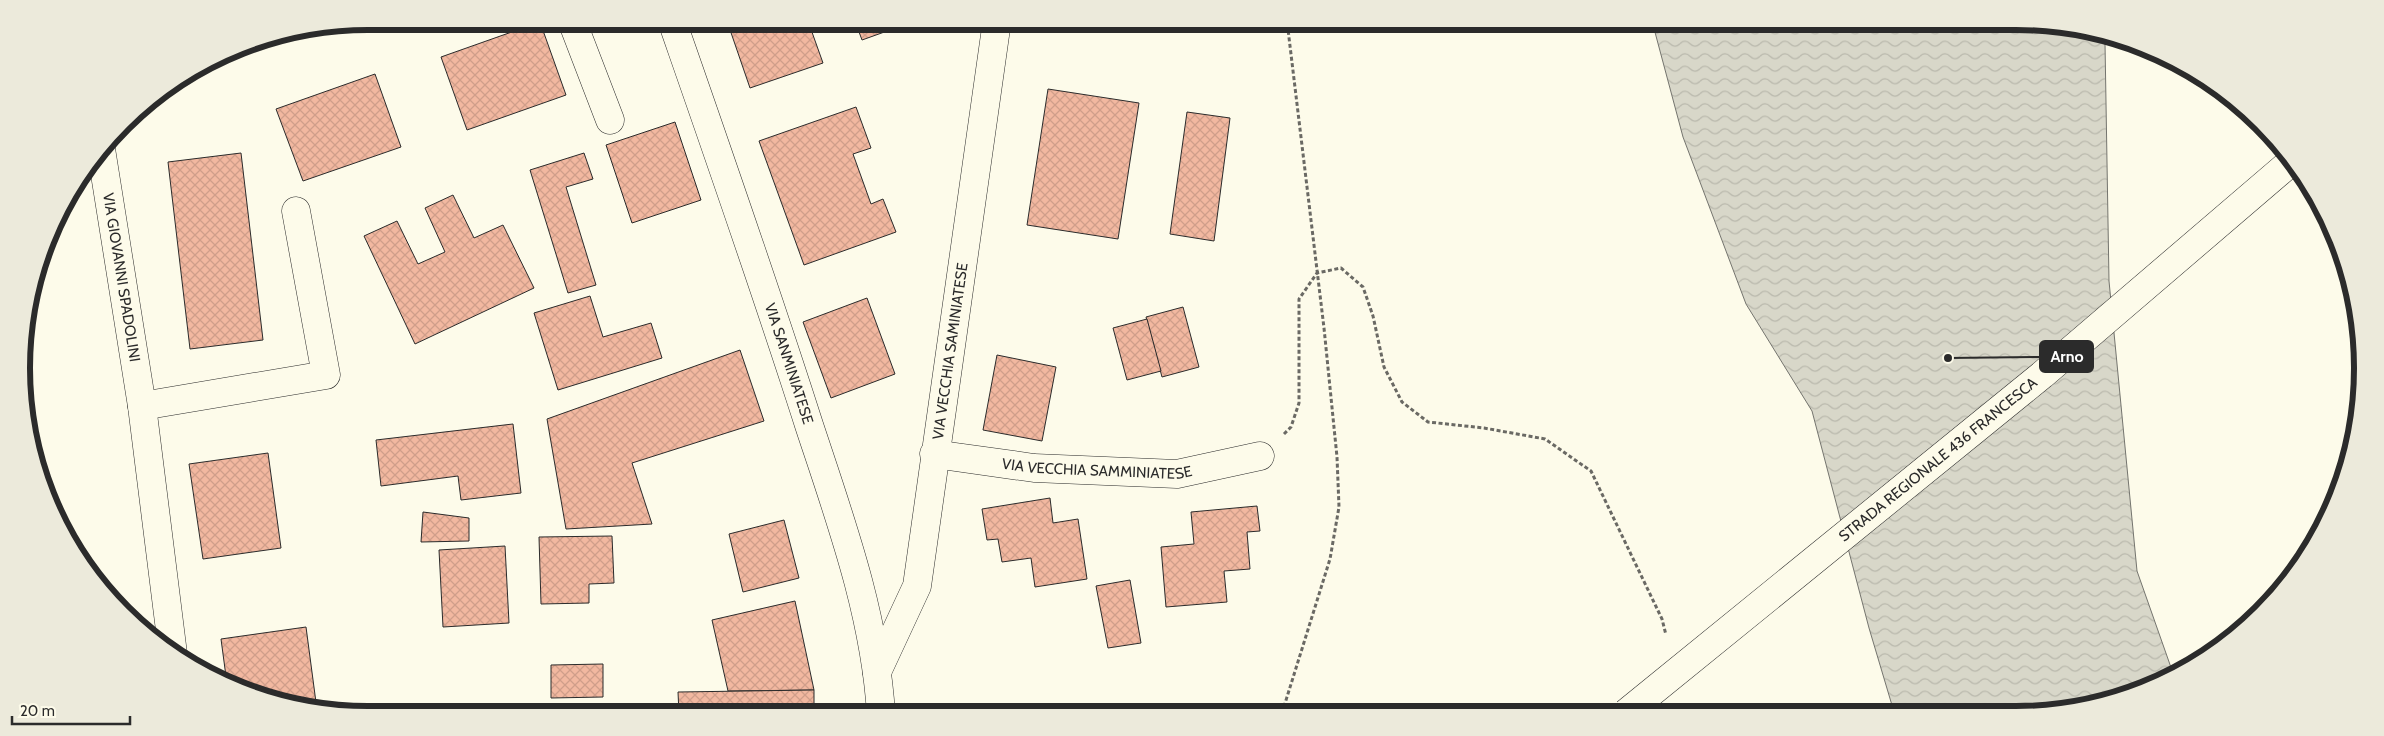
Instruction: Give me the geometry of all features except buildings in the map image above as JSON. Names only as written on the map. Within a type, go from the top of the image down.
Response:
[{"type":"street","points":[[575,30],[610,120]]},
{"type":"street","name":"VIA SANMINIATESE","points":[[675,30],[760,272],[845,537],[867,617],[877,672],[880,706]]},
{"type":"street","name":"VIA VECCHIA SAMINIATESE","points":[[877,672],[917,586],[934,454],[944,406],[996,30]]},
{"type":"street","name":"VIA GIOVANNI SPADOLINI","points":[[103,159],[142,406],[172,643]]},
{"type":"street","name":"STRADA REGIONALE 436 FRANCESCA","points":[[1633,706],[2042,375],[2287,166]]},
{"type":"street","points":[[142,406],[326,376],[296,211]]},
{"type":"street","name":"VIA VECCHIA SAMMINIATESE","points":[[934,454],[1034,468],[1177,474],[1260,456]]},
{"type":"path","points":[[1284,706],[1330,559],[1339,507],[1337,457],[1318,274],[1288,30]]},
{"type":"path","points":[[1260,456],[1291,427],[1299,403],[1299,299],[1318,274],[1341,268],[1363,287],[1373,316],[1384,367],[1402,402],[1428,422],[1484,428],[1545,439],[1591,472],[1662,619],[1667,638]]},
{"type":"water","points":[[1654,30],[2016,30],[2082,36],[2105,43],[2109,281],[2137,571],[2171,668],[2125,688],[2082,700],[2016,706],[1892,706],[1869,628],[1812,411],[1746,304],[1683,137]]},
{"type":"place","name":"Arno","points":[[1948,358]]}]
